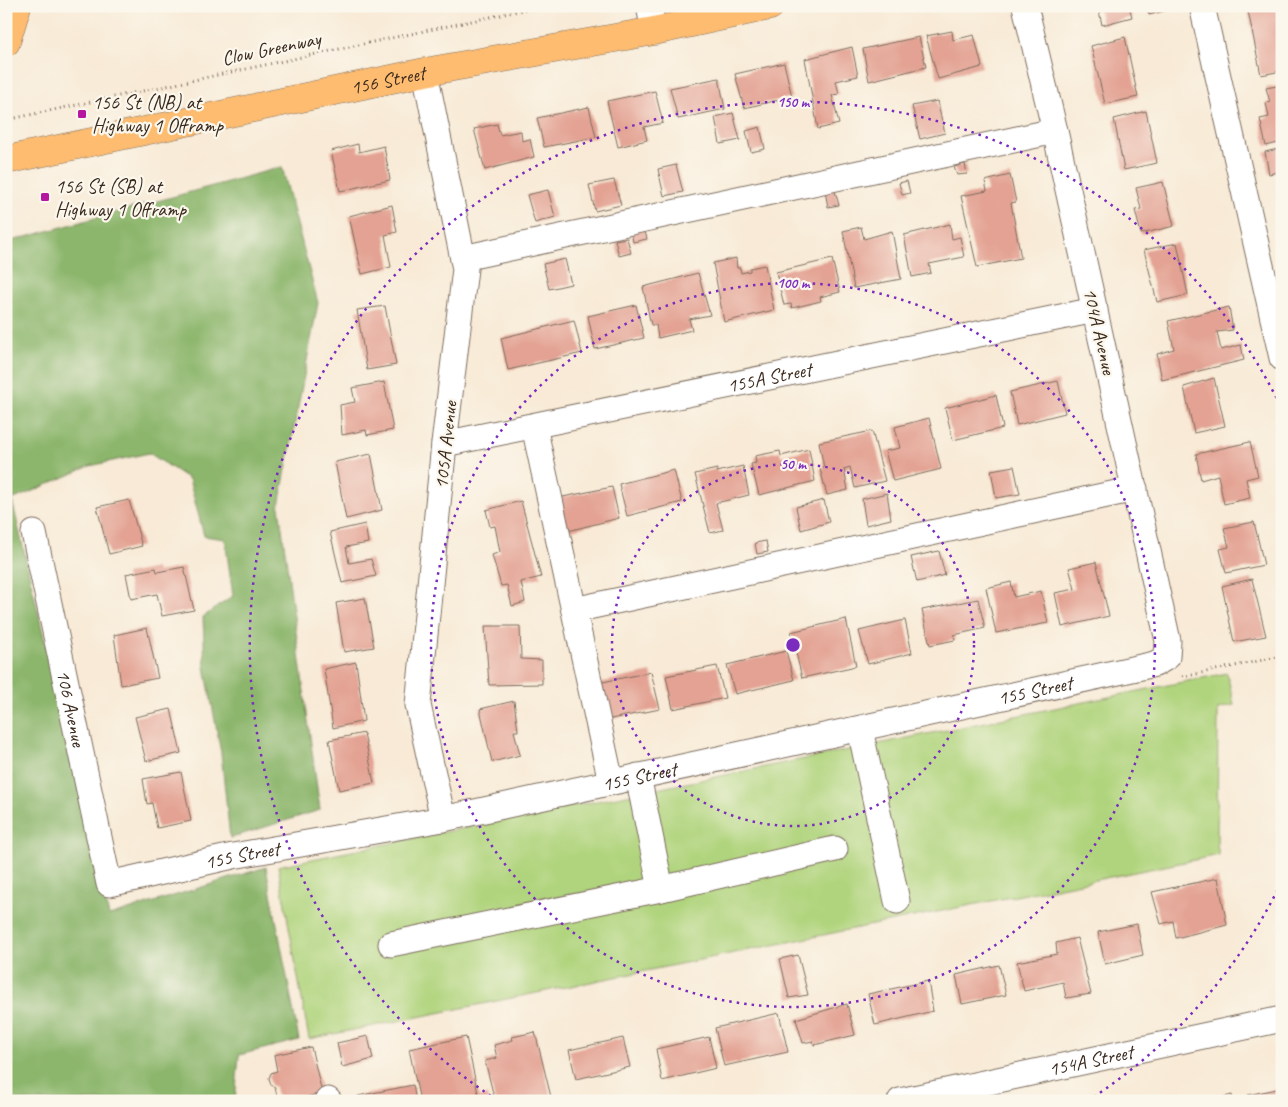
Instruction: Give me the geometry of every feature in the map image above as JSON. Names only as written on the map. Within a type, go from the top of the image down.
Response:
[{"type":"main road","points":[[6,42],[17,6]]},
{"type":"main road","name":"156 Street","points":[[6,160],[425,72],[652,18],[770,6]]},
{"type":"street","name":"104A Avenue","points":[[1025,6],[1055,131],[1168,641],[1166,657]]},
{"type":"street","points":[[1202,6],[1282,358]]},
{"type":"street","name":"105A Avenue","points":[[425,72],[465,269],[444,444],[418,705],[443,818]]},
{"type":"street","points":[[463,258],[1055,131]]},
{"type":"street","name":"155A Street","points":[[444,444],[1095,310]]},
{"type":"street","points":[[534,426],[611,782]]},
{"type":"street","points":[[574,610],[1135,489]]},
{"type":"street","name":"106 Avenue","points":[[34,533],[109,884]]},
{"type":"street","name":"155 Street","points":[[109,884],[233,856],[443,818],[860,729],[1155,664],[1166,657]]},
{"type":"street","points":[[860,729],[898,901]]},
{"type":"street","points":[[638,776],[661,889]]},
{"type":"street","points":[[391,944],[661,889],[835,849]]},
{"type":"street","name":"154A Street","points":[[900,1101],[1282,1019]]},
{"type":"path","name":"Clow Greenway","points":[[6,120],[542,6]]},
{"type":"path","points":[[1180,678],[1282,656]]},
{"type":"green space","points":[[282,167],[318,303],[279,506],[320,810],[230,838],[221,753],[205,667],[203,617],[233,596],[225,539],[204,536],[189,479],[149,453],[90,466],[12,500],[109,916],[266,867],[299,1040],[239,1055],[235,1101],[6,1101],[6,253],[11,241]]},
{"type":"green space","points":[[1227,673],[1234,705],[1218,709],[1217,845],[1219,855],[309,1039],[278,866]]},
{"type":"building","points":[[1098,6],[1129,6],[1132,17],[1102,25]]},
{"type":"building","points":[[1148,6],[1171,6],[1172,9],[1149,15]]},
{"type":"building","points":[[1247,6],[1282,6],[1282,71],[1261,75]]},
{"type":"building","points":[[952,31],[953,40],[974,35],[982,67],[938,79],[926,36]]},
{"type":"building","points":[[919,37],[926,67],[869,81],[863,49]]},
{"type":"building","points":[[1125,37],[1138,97],[1105,104],[1091,46]]},
{"type":"building","points":[[852,47],[858,76],[836,81],[839,94],[832,95],[839,124],[818,129],[805,59]]},
{"type":"building","points":[[784,63],[792,97],[744,108],[735,74]]},
{"type":"building","points":[[719,78],[725,109],[678,119],[670,88]]},
{"type":"building","points":[[1282,85],[1282,142],[1266,146],[1260,119],[1269,117],[1266,103],[1270,102],[1266,88]]},
{"type":"building","points":[[655,91],[663,123],[644,127],[647,140],[618,147],[607,101]]},
{"type":"building","points":[[937,101],[945,133],[920,139],[912,106]]},
{"type":"building","points":[[589,107],[596,137],[544,147],[537,118]]},
{"type":"building","points":[[1146,111],[1157,163],[1124,170],[1114,119]]},
{"type":"building","points":[[733,113],[740,140],[720,144],[715,117]]},
{"type":"building","points":[[497,124],[500,135],[521,131],[522,141],[530,139],[534,157],[485,170],[474,129]]},
{"type":"building","points":[[760,127],[765,149],[751,152],[746,131]]},
{"type":"building","points":[[358,144],[359,152],[384,146],[390,180],[340,191],[331,151]]},
{"type":"building","points":[[1282,148],[1282,171],[1269,174],[1265,152]]},
{"type":"building","points":[[965,164],[967,174],[957,175],[954,167]]},
{"type":"building","points":[[676,165],[683,192],[664,196],[658,169]]},
{"type":"building","points":[[1010,175],[1016,202],[1011,203],[1021,258],[977,267],[961,196],[987,191],[985,181]]},
{"type":"building","points":[[614,180],[621,205],[595,211],[589,185]]},
{"type":"building","points":[[907,181],[910,193],[902,195],[899,183]]},
{"type":"building","points":[[1163,182],[1174,226],[1141,234],[1135,210],[1141,209],[1136,188]]},
{"type":"building","points":[[834,188],[839,205],[828,207],[825,191]]},
{"type":"building","points":[[548,190],[555,217],[535,223],[527,195]]},
{"type":"building","points":[[392,205],[397,232],[385,235],[391,267],[362,274],[349,216]]},
{"type":"building","points":[[950,224],[952,239],[960,237],[964,257],[929,264],[931,273],[912,277],[904,235]]},
{"type":"building","points":[[861,227],[864,239],[892,231],[901,279],[854,288],[843,231]]},
{"type":"building","points":[[644,228],[647,239],[633,242],[631,231]]},
{"type":"building","points":[[627,238],[631,253],[619,256],[615,240]]},
{"type":"building","points":[[1177,243],[1188,295],[1157,302],[1144,250]]},
{"type":"building","points":[[736,258],[737,268],[740,268],[741,273],[750,271],[750,268],[765,265],[774,310],[724,322],[713,263]]},
{"type":"building","points":[[565,259],[571,284],[549,289],[543,264]]},
{"type":"building","points":[[832,259],[840,292],[820,297],[821,301],[792,308],[791,304],[784,305],[776,272]]},
{"type":"building","points":[[698,273],[710,315],[689,319],[692,330],[658,338],[656,325],[651,325],[643,287]]},
{"type":"building","points":[[636,305],[644,338],[595,349],[588,316]]},
{"type":"building","points":[[385,306],[396,365],[367,370],[357,310]]},
{"type":"building","points":[[1229,307],[1233,330],[1217,332],[1221,350],[1241,345],[1244,360],[1162,380],[1157,354],[1174,349],[1168,321]]},
{"type":"building","points":[[574,320],[582,353],[508,370],[501,338]]},
{"type":"building","points":[[1214,378],[1225,426],[1194,433],[1184,387]]},
{"type":"building","points":[[1058,381],[1065,413],[1017,425],[1010,392]]},
{"type":"building","points":[[384,382],[393,430],[367,435],[366,430],[342,435],[340,405],[355,402],[352,388]]},
{"type":"building","points":[[996,395],[1003,428],[953,440],[945,408]]},
{"type":"building","points":[[929,418],[941,469],[893,481],[885,451],[900,448],[895,427]]},
{"type":"building","points":[[872,431],[885,481],[855,488],[850,467],[844,469],[848,490],[827,495],[820,469],[824,468],[819,442]]},
{"type":"building","points":[[1250,442],[1258,476],[1246,479],[1250,498],[1224,504],[1218,475],[1201,480],[1196,454]]},
{"type":"building","points":[[809,449],[815,481],[759,495],[751,464],[756,463],[755,456],[780,451],[781,456]]},
{"type":"building","points":[[371,454],[382,510],[346,519],[335,462]]},
{"type":"building","points":[[743,466],[749,495],[716,503],[723,530],[710,533],[695,474],[717,469],[717,472]]},
{"type":"building","points":[[1014,466],[1020,494],[996,498],[991,470]]},
{"type":"building","points":[[674,470],[682,502],[627,516],[619,484]]},
{"type":"building","points":[[612,487],[619,518],[564,532],[558,498]]},
{"type":"building","points":[[887,493],[891,519],[866,525],[862,499]]},
{"type":"building","points":[[129,500],[142,546],[109,554],[97,507]]},
{"type":"building","points":[[824,500],[829,522],[801,530],[796,507]]},
{"type":"building","points":[[521,501],[541,577],[521,582],[525,602],[512,606],[507,585],[501,586],[492,555],[500,552],[495,526],[490,527],[486,510]]},
{"type":"building","points":[[1254,522],[1264,565],[1226,573],[1220,549],[1229,547],[1224,528]]},
{"type":"building","points":[[365,524],[368,543],[346,547],[349,563],[371,559],[376,576],[342,583],[330,532]]},
{"type":"building","points":[[766,541],[768,552],[757,554],[755,543]]},
{"type":"building","points":[[939,551],[945,575],[917,582],[911,557]]},
{"type":"building","points":[[1096,562],[1109,616],[1062,627],[1055,593],[1075,589],[1069,568]]},
{"type":"building","points":[[184,567],[194,610],[162,616],[157,594],[131,599],[126,574],[156,568],[157,572]]},
{"type":"building","points":[[1252,579],[1266,636],[1234,642],[1222,586]]},
{"type":"building","points":[[1011,582],[1014,597],[1041,591],[1048,623],[996,633],[986,588]]},
{"type":"building","points":[[365,598],[374,647],[344,652],[336,603]]},
{"type":"building","points":[[978,599],[985,628],[954,635],[955,640],[930,645],[922,610]]},
{"type":"building","points":[[846,619],[856,666],[802,678],[791,632]]},
{"type":"building","points":[[905,620],[912,653],[868,664],[859,631]]},
{"type":"building","points":[[485,626],[520,626],[521,659],[542,660],[542,684],[489,685]]},
{"type":"building","points":[[147,628],[158,678],[121,685],[114,635]]},
{"type":"building","points":[[786,651],[794,680],[735,694],[727,665]]},
{"type":"building","points":[[356,662],[364,721],[333,728],[324,669]]},
{"type":"building","points":[[717,666],[725,698],[673,709],[666,676]]},
{"type":"building","points":[[651,672],[660,709],[606,720],[598,683]]},
{"type":"building","points":[[514,701],[518,731],[514,731],[520,755],[492,762],[480,709]]},
{"type":"building","points":[[171,709],[181,753],[146,761],[135,717]]},
{"type":"building","points":[[364,733],[374,783],[339,790],[329,740]]},
{"type":"building","points":[[181,772],[191,821],[157,828],[152,803],[147,804],[143,779]]},
{"type":"building","points":[[1218,878],[1227,925],[1176,938],[1173,921],[1161,924],[1152,892]]},
{"type":"building","points":[[1137,924],[1143,955],[1105,964],[1098,932]]},
{"type":"building","points":[[1077,938],[1091,994],[1066,998],[1063,982],[1024,991],[1017,962],[1057,954],[1056,943]]},
{"type":"building","points":[[798,955],[808,995],[789,998],[780,959]]},
{"type":"building","points":[[999,965],[1006,995],[962,1004],[956,975]]},
{"type":"building","points":[[928,981],[933,1011],[875,1025],[868,994]]},
{"type":"building","points":[[847,1004],[855,1035],[814,1045],[813,1041],[803,1043],[796,1019]]},
{"type":"building","points":[[779,1013],[788,1052],[724,1066],[715,1028]]},
{"type":"building","points":[[535,1032],[552,1101],[495,1101],[485,1061],[497,1058],[494,1045],[513,1040],[512,1037]]},
{"type":"building","points":[[368,1036],[373,1059],[342,1067],[337,1043]]},
{"type":"building","points":[[466,1037],[479,1098],[487,1095],[489,1101],[457,1101],[456,1096],[449,1098],[450,1101],[420,1101],[409,1049]]},
{"type":"building","points":[[709,1037],[716,1068],[662,1081],[656,1049]]},
{"type":"building","points":[[623,1038],[630,1067],[576,1079],[569,1050]]},
{"type":"building","points":[[311,1047],[322,1093],[290,1101],[278,1101],[275,1087],[271,1085],[269,1078],[271,1073],[277,1071],[274,1055]]},
{"type":"building","points":[[413,1085],[416,1101],[359,1101],[358,1096]]},
{"type":"building","points":[[1282,1088],[1282,1101],[1249,1101],[1248,1095]]},
{"type":"building","points":[[1232,1095],[1233,1101],[1213,1101],[1213,1100]]},
{"type":"place","name":"156 St (NB) at Highway 1 Offramp","points":[[82,114]]},
{"type":"place","name":"156 St (SB) at Highway 1 Offramp","points":[[45,197]]}]
